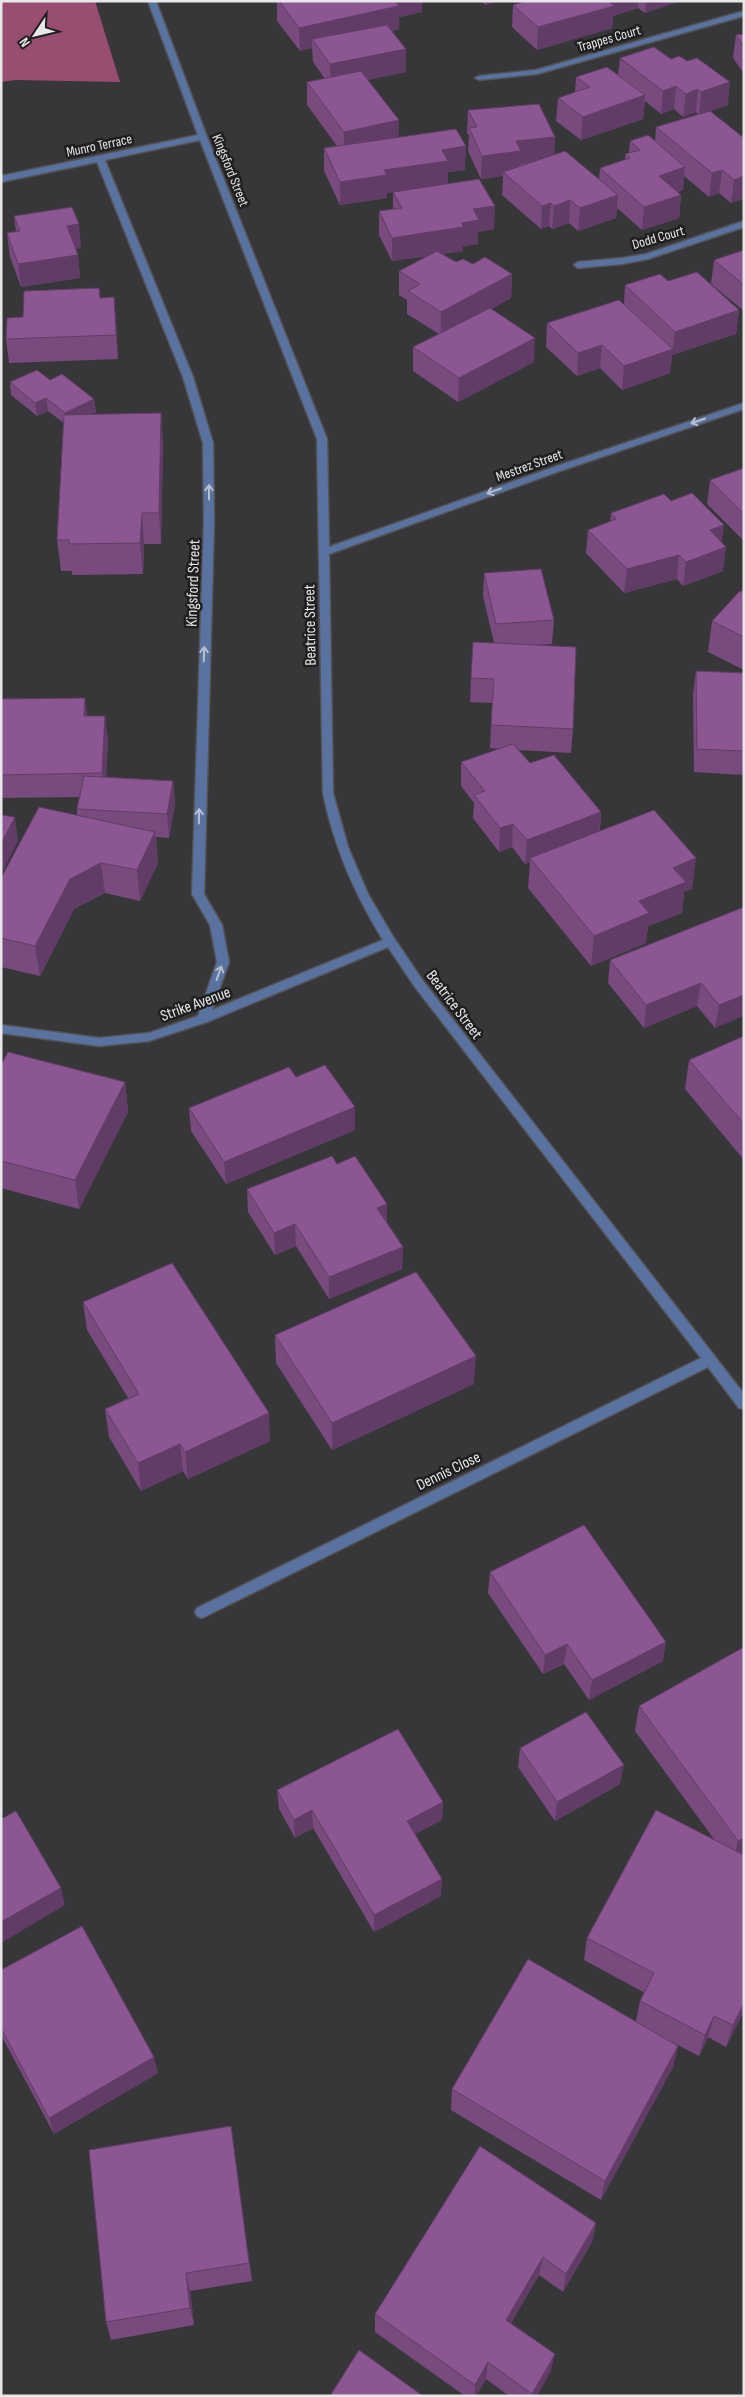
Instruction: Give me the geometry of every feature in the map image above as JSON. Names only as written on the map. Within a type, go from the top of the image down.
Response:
[{"type":"street","name":"Kingsford Street","points":[[152,1],[203,137],[322,439],[324,552]]},
{"type":"street","name":"Trappes Court","points":[[479,78],[537,72],[744,13]]},
{"type":"street","name":"Munro Terrace","points":[[1,179],[203,137]]},
{"type":"street","name":"Kingsford Street","points":[[100,159],[188,377],[208,443],[209,521],[198,894],[216,925],[223,962],[203,1019]]},
{"type":"street","name":"Dodd Court","points":[[578,266],[648,256],[744,224]]},
{"type":"street","name":"Mestrez Street","points":[[324,552],[557,469],[744,406]]},
{"type":"street","name":"Beatrice Street","points":[[324,552],[328,793],[335,829],[348,867],[389,942],[744,1404]]},
{"type":"street","name":"Strike Avenue","points":[[1,1028],[38,1035],[99,1042],[149,1037],[203,1019],[389,942]]},
{"type":"street","name":"Dennis Close","points":[[202,1612],[709,1360]]},
{"type":"shaded area","points":[[1,1],[95,1],[120,82],[16,80],[1,82]]},
{"type":"building","points":[[279,1],[395,1],[399,6],[299,28]]},
{"type":"building","points":[[526,1],[609,1],[614,6],[538,27],[513,5]]},
{"type":"building","points":[[387,25],[406,49],[330,64],[312,39]]},
{"type":"building","points":[[744,34],[744,47],[736,35]]},
{"type":"building","points":[[654,47],[671,59],[679,56],[687,61],[697,58],[730,82],[701,92],[698,89],[686,94],[676,86],[663,91],[620,58]]},
{"type":"building","points":[[607,67],[645,95],[583,117],[558,98],[590,87],[576,77]]},
{"type":"building","points":[[361,71],[399,120],[344,132],[307,82]]},
{"type":"building","points":[[539,104],[555,137],[516,141],[521,151],[482,156],[469,128],[477,127],[468,110]]},
{"type":"building","points":[[710,111],[744,138],[744,176],[734,180],[722,170],[712,173],[656,127]]},
{"type":"building","points":[[456,129],[466,146],[442,150],[448,161],[384,170],[387,175],[340,182],[324,148]]},
{"type":"building","points":[[648,135],[685,167],[659,176],[681,195],[644,207],[600,168],[630,158],[625,154],[640,150],[630,141]]},
{"type":"building","points":[[565,151],[618,195],[580,208],[570,200],[554,206],[551,203],[542,206],[503,172]]},
{"type":"building","points":[[479,179],[495,206],[473,209],[479,220],[462,223],[463,227],[392,238],[379,211],[402,208],[393,192]]},
{"type":"building","points":[[72,207],[79,224],[67,226],[78,255],[18,264],[7,233],[20,231],[14,216]]},
{"type":"building","points":[[744,250],[744,285],[714,260]]},
{"type":"building","points":[[437,251],[456,262],[463,259],[473,264],[485,257],[512,274],[441,312],[408,291],[420,284],[399,271]]},
{"type":"building","points":[[697,272],[739,310],[675,332],[625,285],[660,274],[668,281]]},
{"type":"building","points":[[99,288],[100,298],[114,297],[116,335],[6,339],[7,318],[23,317],[24,291]]},
{"type":"building","points":[[619,300],[673,349],[624,366],[602,345],[578,353],[547,323]]},
{"type":"building","points":[[490,308],[535,338],[459,378],[413,347]]},
{"type":"building","points":[[37,370],[50,380],[62,374],[94,399],[65,413],[46,398],[35,403],[10,382]]},
{"type":"building","points":[[161,413],[159,513],[142,513],[140,543],[69,544],[69,540],[57,540],[64,415]]},
{"type":"building","points":[[744,468],[744,514],[710,480]]},
{"type":"building","points":[[692,493],[724,525],[710,530],[726,547],[686,562],[679,555],[627,569],[588,530],[616,519],[611,513],[664,494],[671,501]]},
{"type":"building","points":[[541,569],[554,620],[496,624],[484,573]]},
{"type":"building","points":[[744,590],[744,637],[712,621],[739,592]]},
{"type":"building","points":[[473,642],[576,647],[573,729],[491,725],[494,679],[471,678]]},
{"type":"building","points":[[696,671],[744,673],[744,751],[697,749]]},
{"type":"building","points":[[85,698],[84,716],[105,716],[102,773],[1,775],[1,699]]},
{"type":"building","points":[[513,744],[530,763],[554,755],[601,812],[527,840],[513,824],[500,828],[474,795],[485,791],[461,762]]},
{"type":"building","points":[[84,776],[173,781],[167,814],[77,809]]},
{"type":"building","points":[[39,807],[155,832],[137,870],[101,863],[70,879],[35,946],[1,938],[1,878]]},
{"type":"building","points":[[654,810],[696,858],[673,868],[686,882],[639,901],[649,913],[594,936],[530,858]]},
{"type":"building","points":[[1,815],[15,817],[1,844]]},
{"type":"building","points":[[744,907],[744,995],[719,1005],[701,983],[646,1005],[610,960]]},
{"type":"building","points":[[744,1036],[744,1124],[689,1060]]},
{"type":"building","points":[[8,1052],[125,1082],[75,1180],[1,1161],[1,1065]]},
{"type":"building","points":[[325,1065],[355,1107],[224,1162],[189,1108],[289,1067],[296,1077]]},
{"type":"building","points":[[332,1156],[337,1164],[355,1156],[387,1204],[377,1208],[403,1247],[329,1277],[295,1224],[274,1233],[247,1189]]},
{"type":"building","points":[[172,1263],[269,1413],[185,1452],[180,1444],[138,1463],[105,1409],[139,1394],[83,1302]]},
{"type":"building","points":[[416,1272],[476,1356],[332,1423],[275,1335]]},
{"type":"building","points":[[584,1525],[666,1642],[592,1680],[567,1644],[545,1655],[490,1572]]},
{"type":"building","points":[[744,1647],[744,1838],[738,1841],[639,1706]]},
{"type":"building","points":[[586,1712],[624,1765],[557,1802],[520,1748]]},
{"type":"building","points":[[398,1729],[443,1802],[407,1821],[442,1879],[374,1915],[312,1810],[294,1820],[277,1790]]},
{"type":"building","points":[[656,1810],[744,1855],[744,2003],[733,2025],[714,2016],[705,2035],[640,2001],[654,1973],[587,1938]]},
{"type":"building","points":[[16,1811],[61,1888],[1,1922],[1,1819]]},
{"type":"building","points":[[82,1926],[154,2057],[49,2118],[1,2028],[1,1970]]},
{"type":"building","points":[[528,1959],[678,2046],[605,2181],[452,2089]]},
{"type":"building","points":[[231,2126],[249,2263],[186,2273],[190,2308],[106,2322],[89,2150]]},
{"type":"building","points":[[480,2146],[596,2223],[566,2274],[543,2257],[506,2320],[555,2354],[532,2394],[488,2362],[475,2385],[375,2314]]},
{"type":"building","points":[[359,2350],[423,2396],[330,2396]]}]
